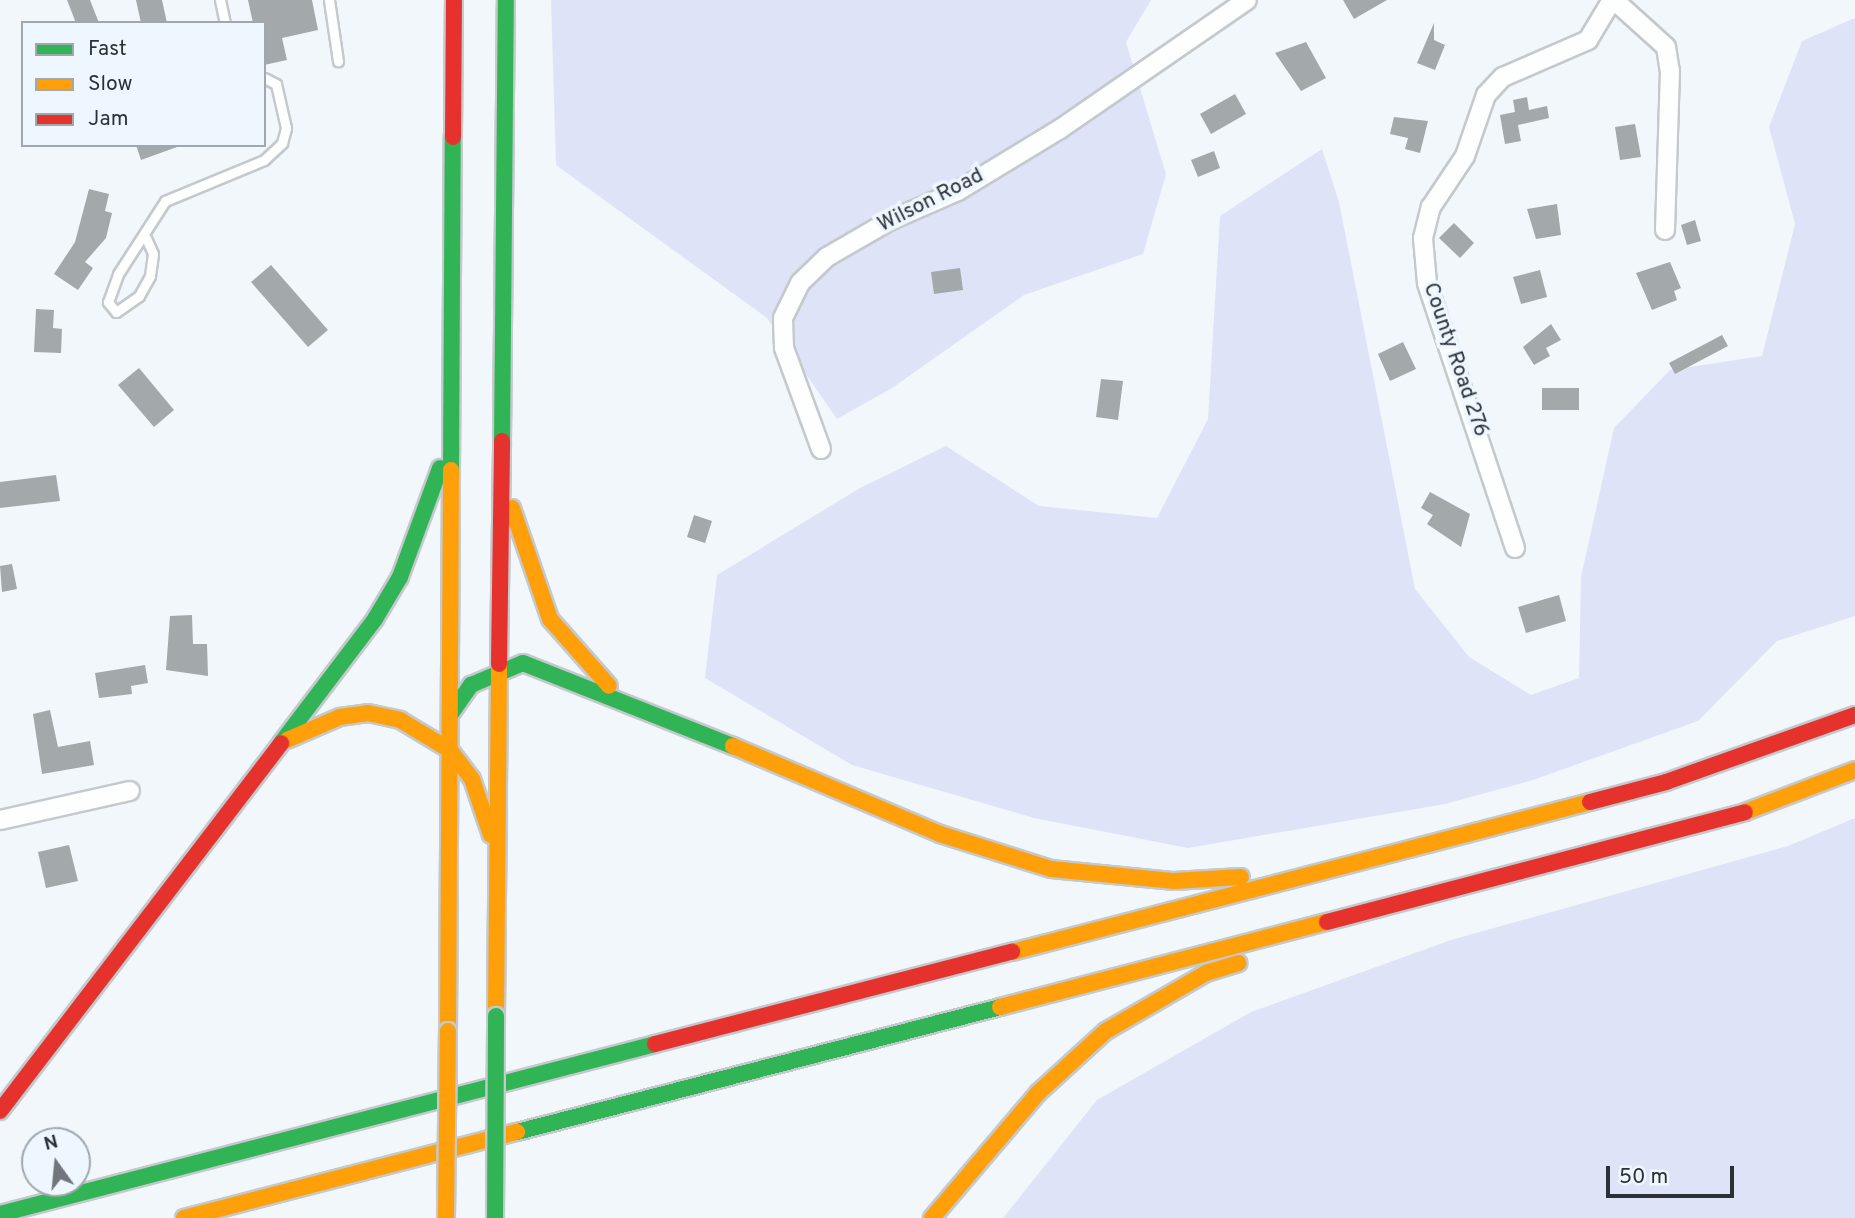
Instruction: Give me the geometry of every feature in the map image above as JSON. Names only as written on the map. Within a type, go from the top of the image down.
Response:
[{"type":"highway","points":[[446,1218],[454,0]]},
{"type":"highway","points":[[495,1218],[506,0]]},
{"type":"highway","points":[[0,1111],[375,619],[400,577],[440,472],[451,362]]},
{"type":"highway","points":[[501,463],[522,547],[550,619],[596,675],[626,700]]},
{"type":"highway","points":[[450,715],[471,685],[500,670],[523,663],[626,700],[940,834],[1051,869],[1174,881],[1361,861]]},
{"type":"highway","points":[[279,745],[314,724],[369,713],[400,720],[450,750],[472,779],[480,800],[499,896]]},
{"type":"highway","points":[[0,1214],[1667,782],[1855,715]]},
{"type":"highway","points":[[184,1218],[1742,812],[1855,771]]},
{"type":"highway","points":[[932,1218],[1038,1093],[1106,1031],[1206,973],[1380,908]]},
{"type":"street","name":"Wilson Road","points":[[821,449],[784,348],[783,318],[800,283],[827,257],[889,221],[958,191],[1060,129],[1247,0]]},
{"type":"street","points":[[1613,0],[1666,47],[1671,71],[1665,230]]},
{"type":"street","name":"County Road 276","points":[[1515,548],[1427,283],[1423,237],[1430,208],[1465,156],[1486,95],[1503,77],[1588,40],[1613,0]]},
{"type":"street","points":[[0,820],[130,791]]},
{"type":"lane","points":[[220,0],[225,21]]},
{"type":"lane","points":[[329,0],[338,61]]},
{"type":"lane","points":[[146,237],[153,254],[150,276],[139,296],[116,312],[108,302],[118,274],[146,237],[165,201],[264,160],[282,143],[286,128],[276,84],[266,79]]},
{"type":"shaded area","points":[[551,0],[1151,0],[1126,42],[1166,174],[1143,254],[1024,295],[892,388],[837,419],[767,318],[556,165]]},
{"type":"shaded area","points":[[1855,18],[1855,616],[1777,641],[1698,721],[1533,780],[1445,804],[1188,848],[1034,818],[852,765],[705,678],[717,575],[860,488],[946,446],[1039,506],[1157,518],[1208,419],[1220,216],[1322,149],[1339,202],[1415,589],[1469,657],[1531,695],[1579,678],[1581,577],[1614,428],[1670,370],[1762,356],[1795,224],[1769,127],[1802,41]]},
{"type":"shaded area","points":[[1855,818],[1855,1218],[1003,1218],[1097,1100],[1251,1012],[1451,940],[1788,846]]},
{"type":"building","points":[[67,0],[90,0],[98,21],[75,21]]},
{"type":"building","points":[[136,0],[162,0],[167,21],[141,21]]},
{"type":"building","points":[[248,0],[312,0],[318,30],[282,38],[287,60],[266,65],[266,21],[253,21]]},
{"type":"building","points":[[1343,0],[1387,0],[1354,19]]},
{"type":"building","points":[[1434,23],[1434,40],[1445,45],[1435,70],[1417,63]]},
{"type":"building","points":[[1306,42],[1326,78],[1301,91],[1275,53]]},
{"type":"building","points":[[1235,94],[1246,114],[1211,134],[1200,114]]},
{"type":"building","points":[[1527,97],[1529,110],[1547,106],[1549,118],[1518,125],[1521,141],[1505,144],[1500,115],[1515,112],[1513,100]]},
{"type":"building","points":[[1394,117],[1428,121],[1420,153],[1405,149],[1408,138],[1390,134]]},
{"type":"building","points":[[1635,124],[1641,157],[1620,160],[1615,127]]},
{"type":"building","points":[[137,147],[177,147],[141,160]]},
{"type":"building","points":[[1214,151],[1220,168],[1198,177],[1191,160]]},
{"type":"building","points":[[89,189],[109,194],[105,211],[112,213],[106,238],[85,262],[93,268],[78,290],[54,274],[75,242]]},
{"type":"building","points":[[1557,204],[1561,235],[1536,239],[1527,209]]},
{"type":"building","points":[[1695,220],[1701,241],[1687,245],[1681,225]]},
{"type":"building","points":[[1454,223],[1474,243],[1460,258],[1439,238]]},
{"type":"building","points":[[1670,262],[1681,288],[1674,291],[1677,300],[1652,310],[1636,273]]},
{"type":"building","points":[[271,265],[328,330],[308,347],[251,282]]},
{"type":"building","points":[[960,268],[963,290],[934,294],[931,272]]},
{"type":"building","points":[[1540,270],[1547,297],[1521,304],[1513,277]]},
{"type":"building","points":[[36,309],[54,310],[53,328],[62,329],[61,353],[34,352]]},
{"type":"building","points":[[1551,324],[1561,340],[1546,348],[1550,356],[1534,365],[1523,347]]},
{"type":"building","points":[[1722,335],[1728,346],[1675,374],[1669,363]]},
{"type":"building","points":[[1403,342],[1416,369],[1390,381],[1378,354]]},
{"type":"building","points":[[139,368],[174,410],[154,427],[118,385]]},
{"type":"building","points":[[1101,379],[1123,381],[1118,420],[1096,417]]},
{"type":"building","points":[[1542,388],[1579,388],[1579,410],[1542,410]]},
{"type":"building","points":[[56,475],[60,501],[0,508],[0,482]]},
{"type":"building","points":[[1430,492],[1470,514],[1461,547],[1427,524],[1433,515],[1421,508]]},
{"type":"building","points":[[694,515],[712,521],[705,543],[687,537]]},
{"type":"building","points":[[12,564],[17,589],[2,592],[0,566]]},
{"type":"building","points":[[1559,595],[1566,621],[1526,633],[1518,607]]},
{"type":"building","points":[[192,615],[193,644],[207,644],[208,676],[166,670],[170,616]]},
{"type":"building","points":[[145,665],[148,683],[131,686],[132,694],[99,698],[95,673]]},
{"type":"building","points":[[50,710],[58,747],[90,741],[94,765],[42,774],[33,714]]},
{"type":"building","points":[[69,845],[78,881],[46,888],[38,852]]},
{"type":"traffic: fast","points":[[502,441],[506,0]]},
{"type":"traffic: fast","points":[[451,470],[453,137]]},
{"type":"traffic: fast","points":[[281,743],[375,619],[400,577],[440,468]]},
{"type":"traffic: fast","points":[[450,715],[471,685],[523,663],[733,746]]},
{"type":"traffic: fast","points":[[517,1132],[1000,1007]]},
{"type":"traffic: fast","points":[[495,1218],[496,1016]]},
{"type":"traffic: fast","points":[[0,1214],[655,1044]]},
{"type":"traffic: slow","points":[[448,1031],[451,470]]},
{"type":"traffic: slow","points":[[512,508],[550,619],[609,686]]},
{"type":"traffic: slow","points":[[496,1016],[499,664]]},
{"type":"traffic: slow","points":[[287,740],[340,717],[368,713],[400,720],[450,750],[472,779],[491,835]]},
{"type":"traffic: slow","points":[[733,746],[940,834],[1051,869],[1174,881],[1241,877]]},
{"type":"traffic: slow","points":[[1745,812],[1855,770]]},
{"type":"traffic: slow","points":[[1012,952],[1590,802]]},
{"type":"traffic: slow","points":[[1000,1007],[1327,922]]},
{"type":"traffic: slow","points":[[932,1218],[1038,1093],[1106,1031],[1206,973],[1238,963]]},
{"type":"traffic: slow","points":[[446,1218],[448,1031]]},
{"type":"traffic: slow","points":[[184,1218],[517,1132]]},
{"type":"traffic: jam","points":[[453,137],[454,0]]},
{"type":"traffic: jam","points":[[499,664],[502,441]]},
{"type":"traffic: jam","points":[[1590,802],[1666,782],[1855,715]]},
{"type":"traffic: jam","points":[[0,1111],[281,743]]},
{"type":"traffic: jam","points":[[1327,922],[1745,812]]},
{"type":"traffic: jam","points":[[655,1044],[1012,952]]}]
